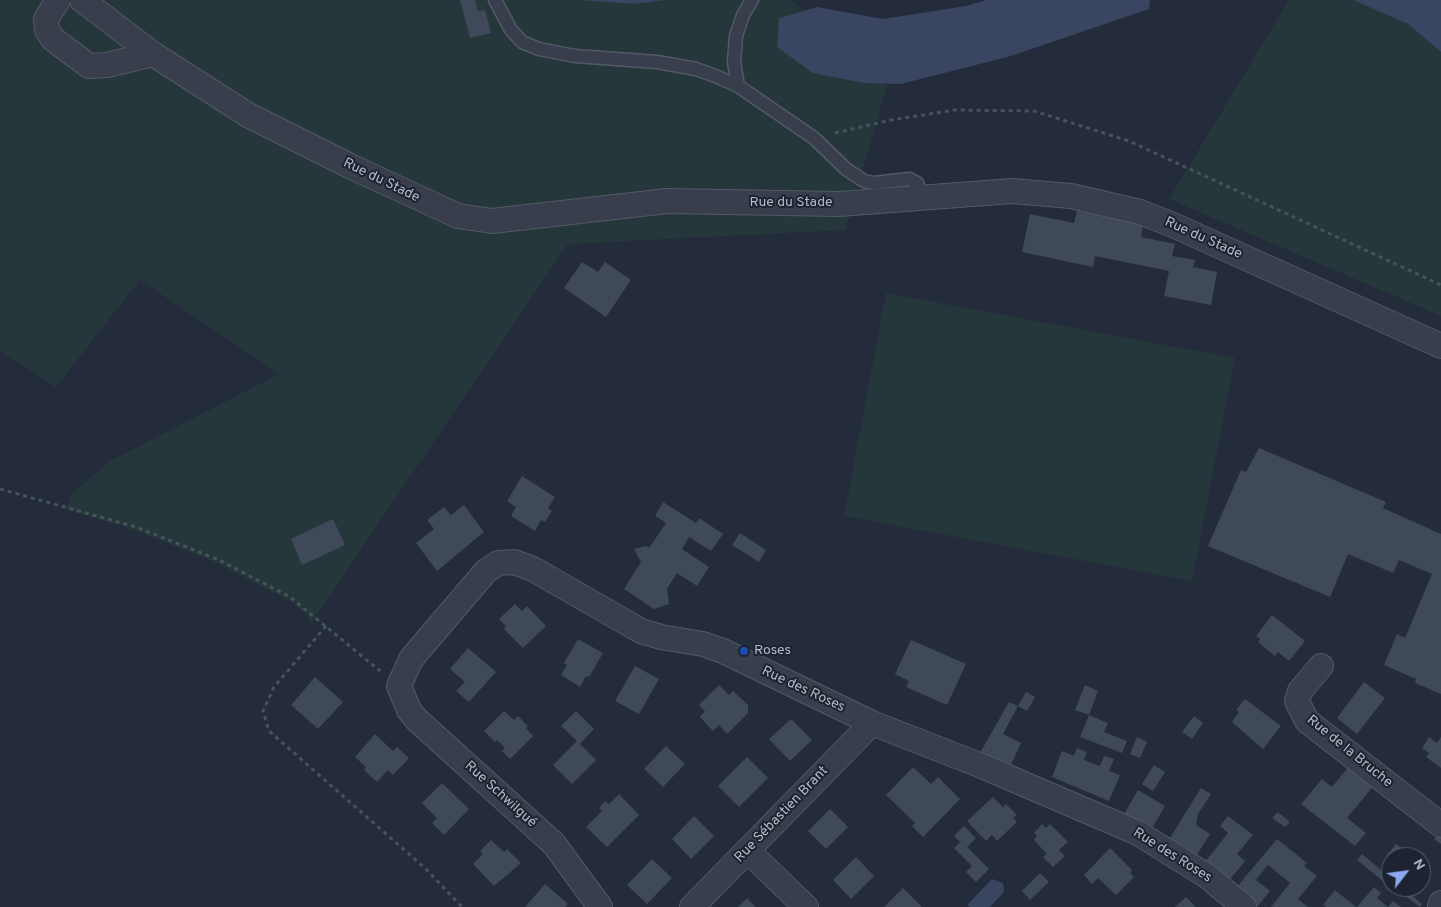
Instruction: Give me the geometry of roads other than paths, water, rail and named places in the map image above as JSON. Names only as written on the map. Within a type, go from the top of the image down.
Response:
[{"type":"street","points":[[58,0],[46,19],[47,30],[54,39],[89,66],[107,66],[153,54]]},
{"type":"street","name":"Rue du Stade","points":[[82,0],[153,54],[256,119],[411,196],[442,210],[473,220],[520,219],[667,201],[839,204],[1012,191],[1071,196],[1140,212],[1441,346]]},
{"type":"street","name":"Rue des Roses","points":[[399,686],[411,659],[486,571],[498,564],[514,562],[533,570],[641,631],[710,646],[872,723],[982,766],[1138,833],[1208,876],[1244,907]]},
{"type":"street","name":"Rue de la Bruche","points":[[1321,666],[1300,692],[1297,701],[1307,721],[1441,825]]},
{"type":"street","name":"Rue Schwilgué","points":[[399,686],[409,710],[416,719],[554,844],[600,907]]},
{"type":"street","name":"Rue Sébastien Brant","points":[[692,907],[872,723]]},
{"type":"street","points":[[748,851],[806,907]]},
{"type":"street","points":[[1440,907],[1441,902]]},
{"type":"lane","points":[[495,0],[510,30],[522,42],[539,49],[575,56],[657,62],[686,67],[738,86],[814,138],[846,169],[864,181],[874,183],[910,179],[917,183],[923,198]]},
{"type":"lane","points":[[738,86],[734,62],[736,36],[743,15],[752,0]]},
{"type":"water","points":[[580,0],[665,0],[635,4]]},
{"type":"water","points":[[986,0],[1150,0],[1149,9],[1011,56],[901,84],[864,83],[813,73],[777,47],[779,18],[817,7],[883,19],[966,6]]},
{"type":"water","points":[[1353,0],[1441,0],[1441,52],[1408,24]]},
{"type":"water","points":[[992,879],[1003,883],[1004,892],[990,907],[970,907],[967,905]]},
{"type":"place","name":"Roses","points":[[744,651]]}]
